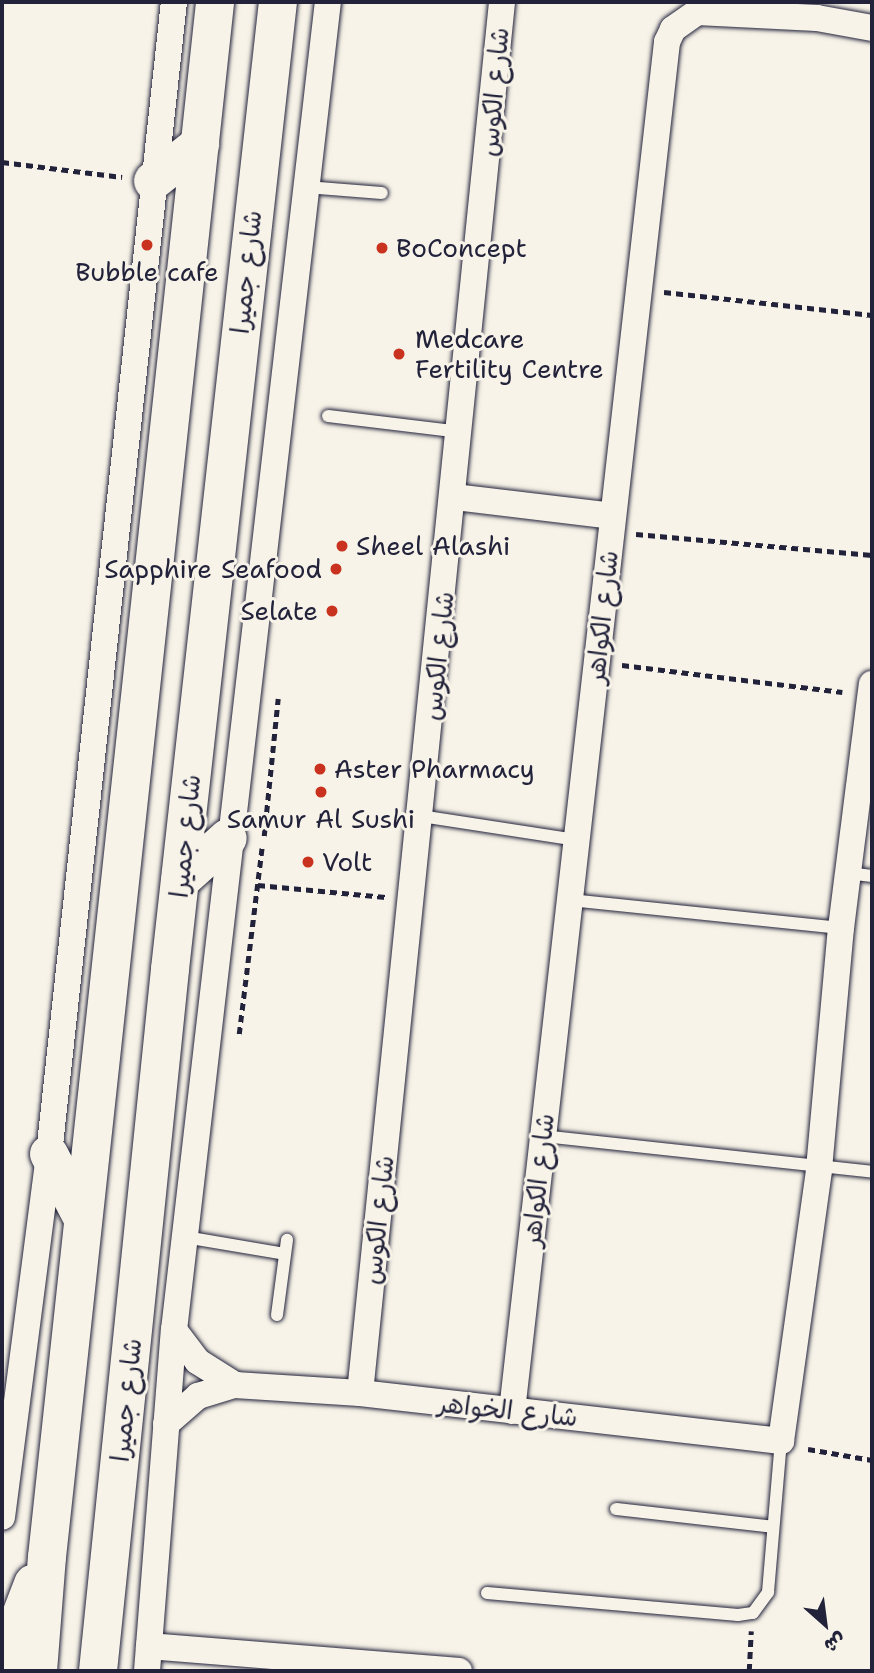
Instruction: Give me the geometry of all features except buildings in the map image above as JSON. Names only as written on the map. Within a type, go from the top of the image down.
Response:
[{"type":"main road","points":[[38,1671],[47,1557],[215,2]]},
{"type":"main road","points":[[252,2],[254,56],[265,98]]},
{"type":"main road","name":"شارع جميرا","points":[[99,1671],[180,881],[265,98],[278,2]]},
{"type":"main road","points":[[153,181],[200,144]]},
{"type":"main road","points":[[180,881],[228,838]]},
{"type":"main road","points":[[49,1154],[83,1219]]},
{"type":"main road","points":[[9,1671],[18,1622],[47,1557]]},
{"type":"street","points":[[2,1517],[49,1154],[174,2]]},
{"type":"street","points":[[328,2],[228,838],[174,1330],[148,1659],[459,1671]]},
{"type":"street","name":"شارع الكوس","points":[[360,1393],[461,432],[502,2]]},
{"type":"street","name":"شارع الكواهر","points":[[512,1411],[667,43],[673,29],[697,12],[818,10],[872,28]]},
{"type":"street","points":[[454,498],[612,524]]},
{"type":"street","points":[[781,1441],[819,1169],[841,928],[860,874],[872,692]]},
{"type":"street","points":[[174,1330],[197,1360],[234,1385]]},
{"type":"street","name":"شارع الخواهر","points":[[166,1424],[198,1396],[234,1385],[360,1393],[781,1441]]},
{"type":"lane","points":[[306,187],[382,193]]},
{"type":"lane","points":[[328,416],[461,432]]},
{"type":"lane","points":[[421,816],[576,840]]},
{"type":"lane","points":[[570,900],[841,928]]},
{"type":"lane","points":[[543,1136],[819,1169],[872,1172]]},
{"type":"lane","points":[[185,1237],[285,1254]]},
{"type":"lane","points":[[277,1315],[287,1240]]},
{"type":"lane","points":[[487,1593],[752,1613],[768,1592],[781,1441]]},
{"type":"lane","points":[[616,1509],[773,1527]]},
{"type":"path","points":[[2,162],[153,181]]},
{"type":"path","points":[[639,290],[872,315]]},
{"type":"path","points":[[612,524],[872,555]]},
{"type":"path","points":[[597,662],[872,692]]},
{"type":"path","points":[[223,882],[410,899]]},
{"type":"path","points":[[781,1441],[837,1457],[872,1460]]},
{"type":"path","points":[[749,1671],[752,1613]]},
{"type":"place","name":"Bubble cafe","points":[[147,245]]},
{"type":"place","name":"BoConcept","points":[[382,248]]},
{"type":"place","name":"Medcare Fertility Centre","points":[[399,354]]},
{"type":"place","name":"Sheel Alashi","points":[[342,546]]},
{"type":"place","name":"Sapphire Seafood","points":[[336,569]]},
{"type":"place","name":"Selate","points":[[332,611]]},
{"type":"place","name":"Aster Pharmacy","points":[[320,769]]},
{"type":"place","name":"Samur Al Sushi","points":[[321,792]]},
{"type":"place","name":"Volt","points":[[308,862]]}]
